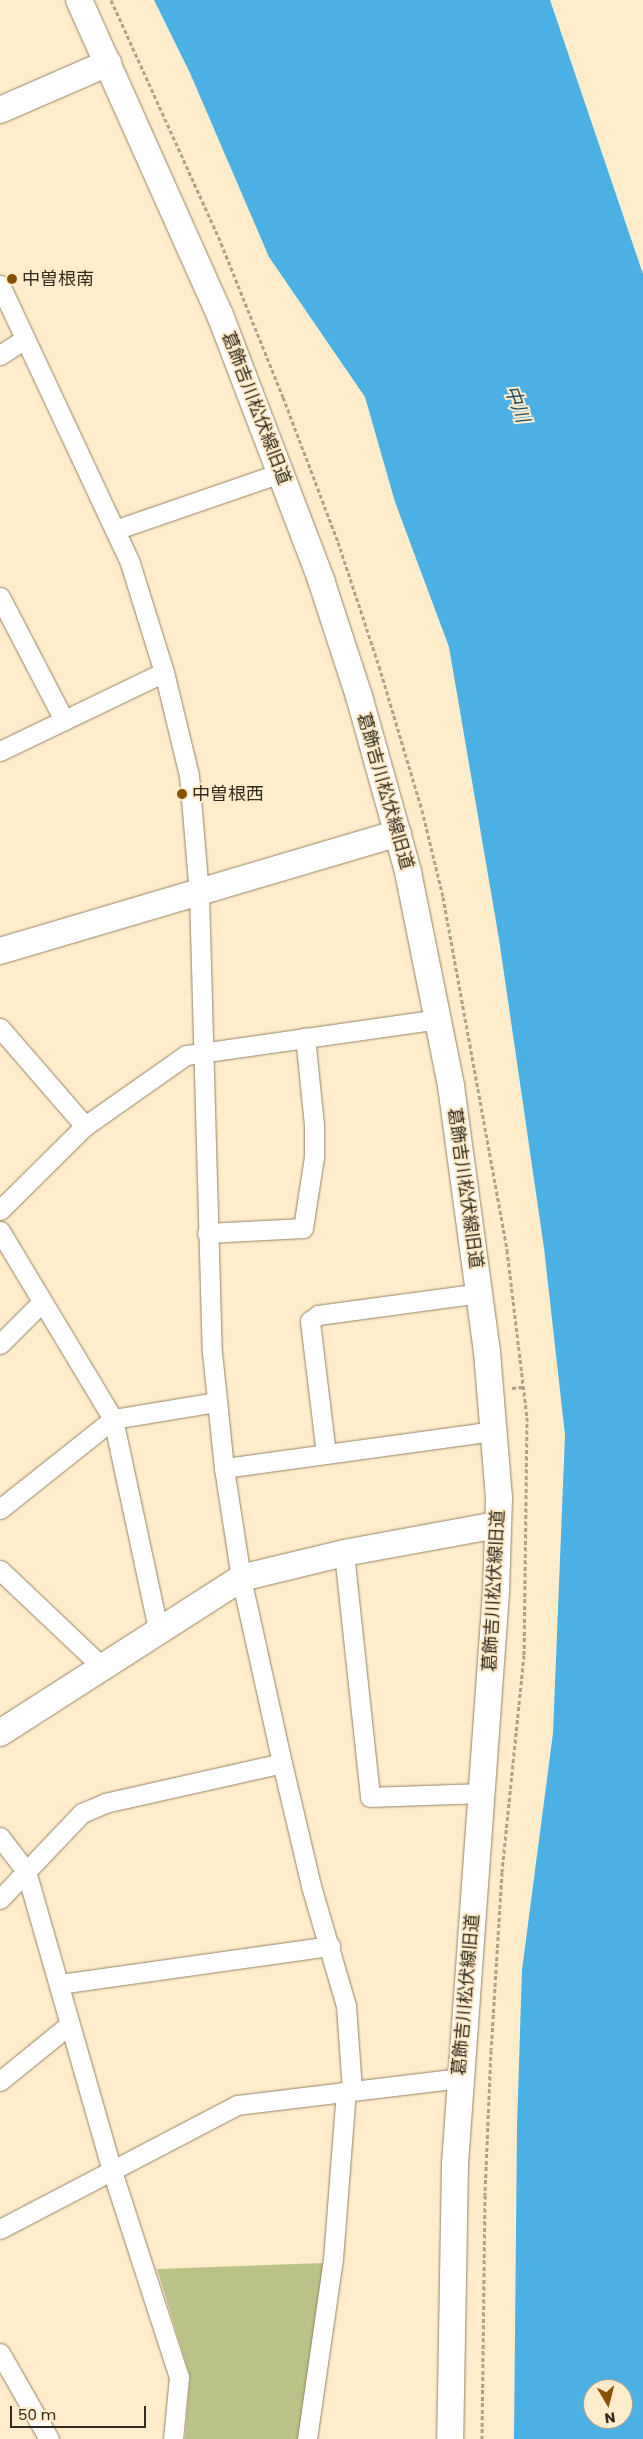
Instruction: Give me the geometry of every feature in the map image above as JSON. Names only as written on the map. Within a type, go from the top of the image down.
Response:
[{"type":"street","name":"葛飾吉川松伏線旧道","points":[[79,0],[220,315],[281,473],[359,696],[398,832],[438,1018],[480,1293],[499,1498],[496,1592],[459,2078],[450,2439]]},
{"type":"street","points":[[0,110],[108,63]]},
{"type":"street","points":[[0,284],[130,563],[164,672],[189,775],[199,894],[201,1051],[207,1233],[217,1402],[224,1468],[241,1578],[282,1763],[311,1886],[346,2006],[349,2090],[334,2258],[307,2439]]},
{"type":"street","points":[[0,355],[26,339]]},
{"type":"street","points":[[115,530],[281,473]]},
{"type":"street","points":[[0,597],[64,720]]},
{"type":"street","points":[[0,751],[164,672]]},
{"type":"street","points":[[0,951],[199,894],[398,832]]},
{"type":"street","points":[[0,1210],[86,1126],[186,1055],[201,1051],[438,1018]]},
{"type":"street","points":[[0,1028],[86,1126]]},
{"type":"street","points":[[207,1233],[303,1228],[314,1157],[314,1125],[305,1037]]},
{"type":"street","points":[[0,1231],[113,1419],[158,1629]]},
{"type":"street","points":[[326,1454],[310,1322],[318,1315],[480,1293]]},
{"type":"street","points":[[0,1344],[42,1302]]},
{"type":"street","points":[[0,1509],[113,1419],[217,1402]]},
{"type":"street","points":[[224,1468],[494,1430]]},
{"type":"street","points":[[0,1733],[158,1629],[241,1578],[344,1553],[497,1526]]},
{"type":"street","points":[[344,1553],[370,1797],[482,1793]]},
{"type":"street","points":[[0,1570],[101,1666]]},
{"type":"street","points":[[0,1899],[82,1813],[105,1803],[282,1763]]},
{"type":"street","points":[[0,1837],[26,1871],[112,2171],[179,2377],[173,2439]]},
{"type":"street","points":[[59,1984],[330,1946]]},
{"type":"street","points":[[0,2081],[69,2025]]},
{"type":"street","points":[[0,2229],[237,2105],[459,2078]]},
{"type":"street","points":[[0,2353],[5,2372],[49,2439]]},
{"type":"path","points":[[428,867],[435,865]]},
{"type":"path","points":[[482,2439],[485,2195],[491,2050],[502,1872],[524,1655],[527,1417],[507,1250]]},
{"type":"path","points":[[517,1387],[524,1387]]},
{"type":"green space","points":[[324,2263],[299,2439],[185,2439],[190,2376],[157,2269]]},
{"type":"water","name":"中川","points":[[154,0],[550,0],[643,274],[643,2439],[514,2439],[517,2126],[522,1970],[553,1733],[565,1435],[544,1248],[499,939],[449,647],[395,502],[365,397],[269,257],[190,73]]},
{"type":"place","name":"中曽根南","points":[[12,279]]},
{"type":"place","name":"中曽根西","points":[[182,794]]}]
